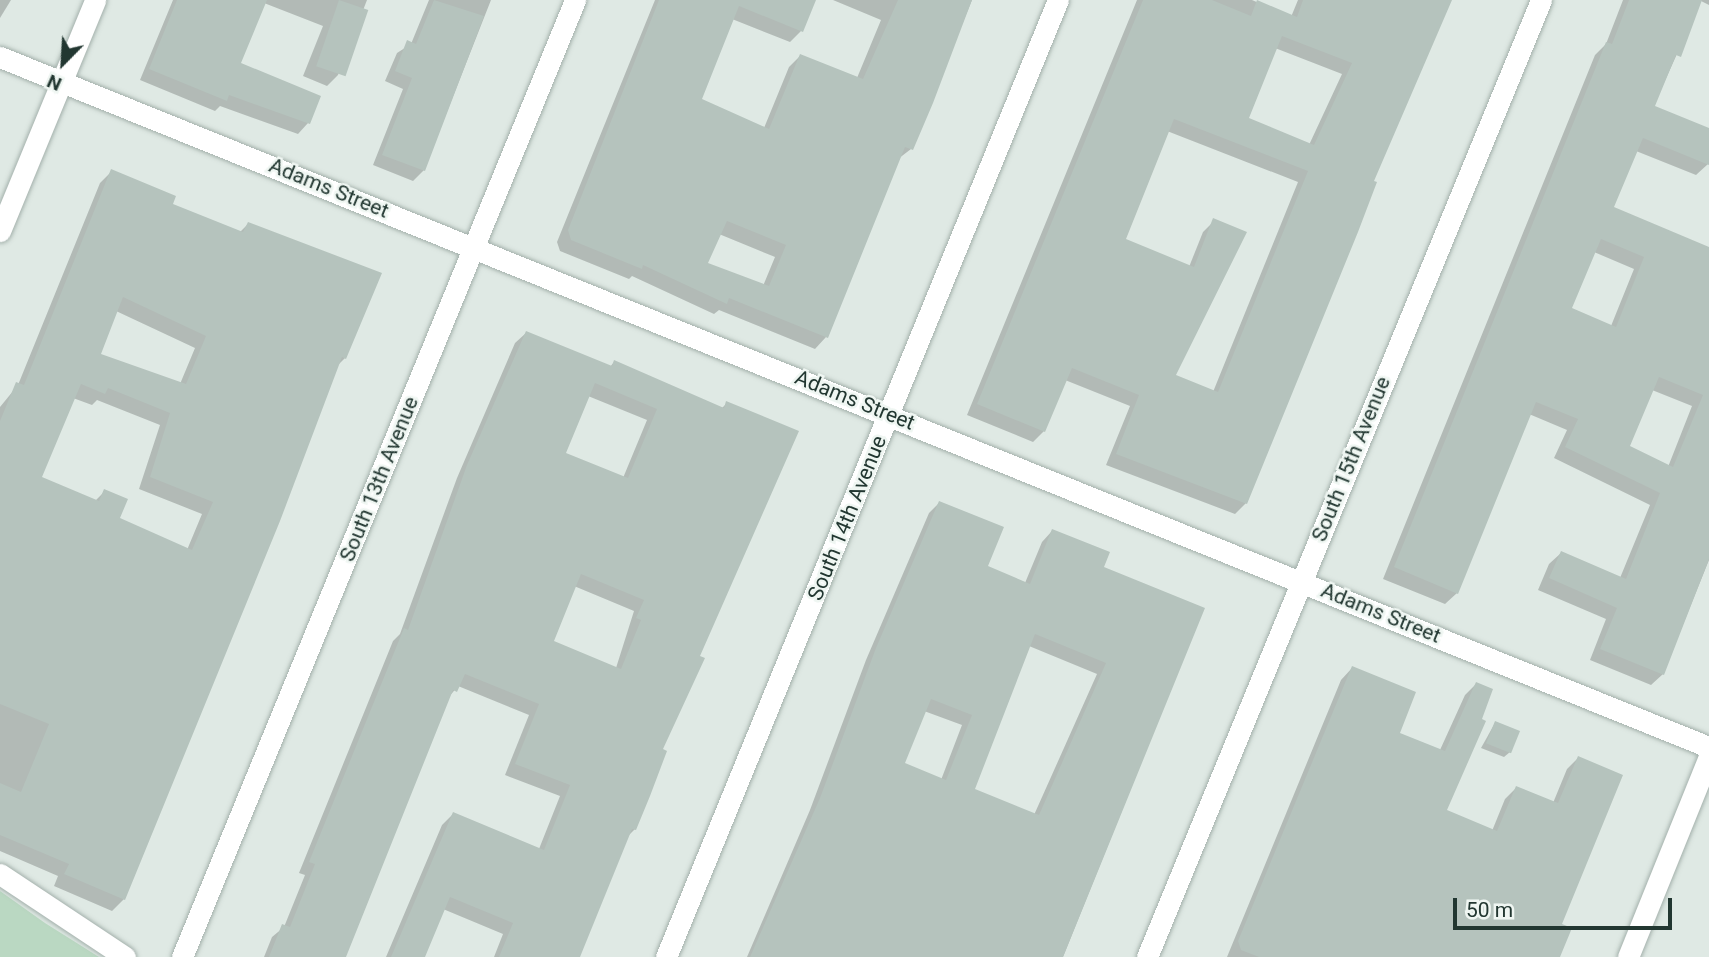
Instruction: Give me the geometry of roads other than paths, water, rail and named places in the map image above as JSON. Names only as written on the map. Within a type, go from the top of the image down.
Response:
[{"type":"street","points":[[0,231],[95,0]]},
{"type":"street","name":"South 13th Avenue","points":[[182,957],[575,0]]},
{"type":"street","name":"South 14th Avenue","points":[[666,957],[1058,0]]},
{"type":"street","name":"South 15th Avenue","points":[[1147,957],[1541,0]]},
{"type":"street","name":"Adams Street","points":[[0,57],[476,246],[1709,747]]},
{"type":"street","points":[[1628,957],[1709,757]]},
{"type":"street","points":[[0,874],[125,957]]}]
